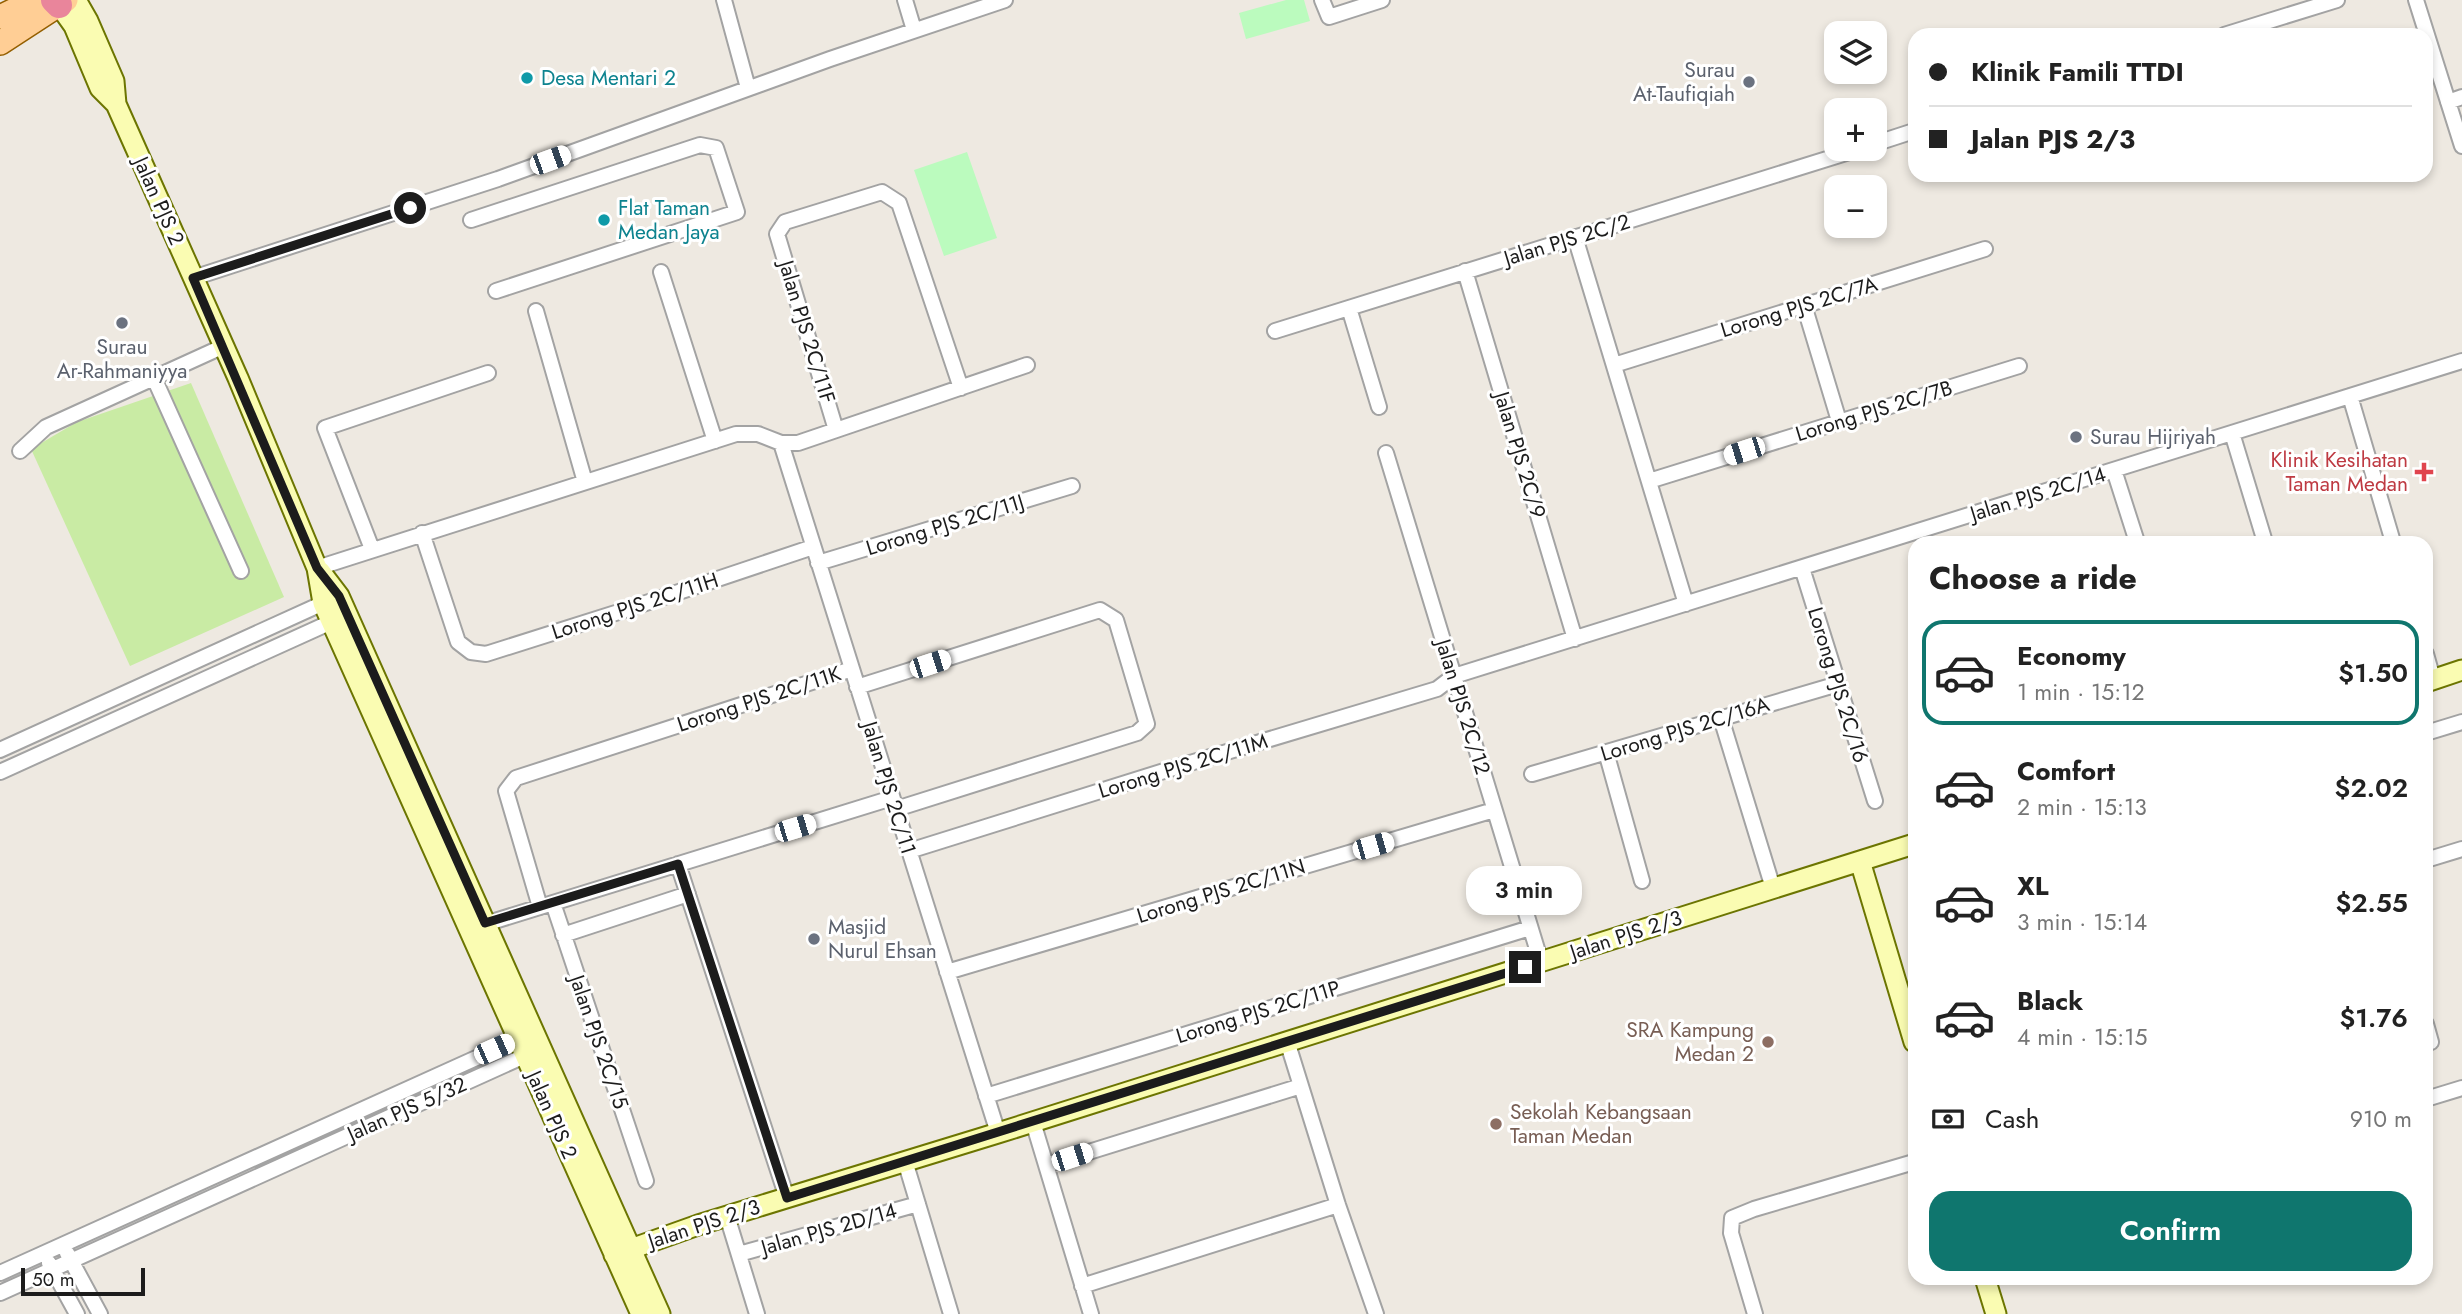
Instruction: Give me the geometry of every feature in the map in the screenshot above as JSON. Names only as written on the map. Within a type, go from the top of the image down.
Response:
[{"type":"main road","points":[[0,17],[58,1]]},
{"type":"main road","points":[[0,43],[58,1]]},
{"type":"main road","name":"Jalan PJS 2","points":[[58,1],[74,26],[100,88],[116,104],[224,346],[331,600],[622,1252],[641,1314]]},
{"type":"main road","name":"Jalan PJS 2","points":[[339,618],[485,923],[529,1043]]},
{"type":"main road","points":[[2433,679],[2462,670]]},
{"type":"main road","name":"Jalan PJS 2/3","points":[[622,1252],[727,1216],[1908,846]]},
{"type":"main road","points":[[1860,861],[1908,1007]]},
{"type":"main road","points":[[622,1252],[660,1314]]},
{"type":"main road","points":[[1987,1285],[1996,1314]]},
{"type":"street","points":[[724,0],[748,88]]},
{"type":"street","points":[[905,0],[914,30]]},
{"type":"street","points":[[193,278],[498,179],[748,88],[1006,0]]},
{"type":"street","points":[[1322,0],[1329,17],[1382,0]]},
{"type":"street","points":[[2247,28],[2337,0]]},
{"type":"street","points":[[2416,0],[2427,28]]},
{"type":"street","points":[[2433,43],[2455,99],[2462,146]]},
{"type":"street","points":[[1887,140],[1908,133]]},
{"type":"street","points":[[471,220],[700,145],[716,149],[737,212],[496,291]]},
{"type":"street","name":"Jalan PJS 2C/2","points":[[1275,331],[1824,160]]},
{"type":"street","name":"Jalan PJS 2C/11F","points":[[836,430],[777,234],[785,222],[883,192],[899,203],[961,388]]},
{"type":"street","points":[[1575,237],[1686,604]]},
{"type":"street","name":"Lorong PJS 2C/7A","points":[[1614,365],[1985,249]]},
{"type":"street","name":"Jalan PJS 2C/9","points":[[1465,271],[1575,639]]},
{"type":"street","points":[[661,272],[715,441]]},
{"type":"street","points":[[1804,305],[1839,421]]},
{"type":"street","points":[[1349,309],[1379,407]]},
{"type":"street","points":[[536,311],[585,482]]},
{"type":"street","points":[[20,451],[46,427],[224,346]]},
{"type":"street","name":"Jalan PJS 2C/14","points":[[1919,536],[2115,470],[2462,361]]},
{"type":"street","points":[[317,568],[736,434],[758,434],[780,443],[798,443],[1027,365]]},
{"type":"street","name":"Lorong PJS 2C/7B","points":[[1649,481],[2019,366]]},
{"type":"street","points":[[372,549],[324,428],[488,373]]},
{"type":"street","points":[[154,377],[241,571]]},
{"type":"street","points":[[2350,396],[2391,536]]},
{"type":"street","points":[[2232,433],[2263,536]]},
{"type":"street","name":"Jalan PJS 2C/11","points":[[780,443],[998,1133]]},
{"type":"street","name":"Jalan PJS 2C/12","points":[[1386,453],[1541,962]]},
{"type":"street","points":[[2115,470],[2135,536]]},
{"type":"street","name":"Lorong PJS 2C/11J","points":[[818,563],[1072,486]]},
{"type":"street","name":"Lorong PJS 2C/11H","points":[[422,533],[458,642],[471,652],[486,653],[813,547]]},
{"type":"street","name":"Jalan PJS 2C/14","points":[[1454,677],[1802,568],[1908,539]]},
{"type":"street","name":"Lorong PJS 2C/16","points":[[1802,568],[1875,801]]},
{"type":"street","points":[[0,750],[331,600]]},
{"type":"street","points":[[485,923],[678,864],[1137,733],[1147,724],[1115,620],[1100,610],[857,687]]},
{"type":"street","points":[[0,772],[339,618]]},
{"type":"street","name":"Lorong PJS 2C/11K","points":[[546,905],[506,791],[516,778],[852,669]]},
{"type":"street","name":"Lorong PJS 2C/11M","points":[[909,851],[1437,689],[1454,677]]},
{"type":"street","name":"Lorong PJS 2C/16A","points":[[1532,774],[1838,684]]},
{"type":"street","points":[[1721,718],[1773,888]]},
{"type":"street","points":[[2433,731],[2462,722]]},
{"type":"street","points":[[1606,752],[1642,881]]},
{"type":"street","name":"Lorong PJS 2C/11N","points":[[947,972],[1494,810]]},
{"type":"street","points":[[2433,858],[2462,849]]},
{"type":"street","points":[[678,864],[787,1198]]},
{"type":"street","points":[[563,935],[688,894]]},
{"type":"street","name":"Jalan PJS 2C/15","points":[[546,905],[563,935],[646,1181]]},
{"type":"street","name":"Lorong PJS 2C/11P","points":[[986,1096],[1530,928]]},
{"type":"street","points":[[1287,1041],[1338,1205],[1376,1314]]},
{"type":"street","name":"Jalan PJS 5/32","points":[[0,1273],[281,1146],[529,1043]]},
{"type":"street","name":"Jalan PJS 5/32","points":[[0,1293],[288,1163],[529,1043]]},
{"type":"street","points":[[1047,1165],[1301,1086]]},
{"type":"street","points":[[2433,1097],[2462,1088]]},
{"type":"street","points":[[1033,1122],[1091,1314]]},
{"type":"street","points":[[905,1161],[951,1314]]},
{"type":"street","points":[[1755,1314],[1731,1233],[1732,1218],[1908,1163]]},
{"type":"street","name":"Jalan PJS 2D/14","points":[[739,1254],[918,1204]]},
{"type":"street","points":[[1082,1286],[1338,1205]]},
{"type":"street","points":[[727,1216],[757,1314]]},
{"type":"street","points":[[62,1245],[100,1314]]},
{"type":"street","points":[[44,1254],[77,1314]]},
{"type":"green space","points":[[1286,0],[1304,0],[1310,21],[1246,39],[1239,13]]},
{"type":"green space","points":[[967,152],[997,238],[944,256],[914,170]]},
{"type":"green space","points":[[191,383],[284,597],[130,666],[31,449],[77,422]]},
{"type":"place","name":"Desa Mentari 2","points":[[527,78]]},
{"type":"place","name":"Surau At-Taufiqiah","points":[[1749,82]]},
{"type":"place","name":"Flat Taman Medan Jaya","points":[[604,220]]},
{"type":"place","name":"Surau Ar-Rahmaniyya","points":[[122,323]]},
{"type":"place","name":"Surau Hijriyah","points":[[2076,437]]},
{"type":"place","name":"Klinik Kesihatan Taman Medan","points":[[2424,472]]},
{"type":"place","name":"Masjid Nurul Ehsan","points":[[814,939]]},
{"type":"place","name":"SRA Kampung Medan 2","points":[[1768,1042]]},
{"type":"place","name":"Sekolah Kebangsaan Taman Medan","points":[[1496,1124]]},
{"type":"route","points":[[410,208],[193,278],[317,568],[339,596],[485,923],[678,864],[787,1198],[1525,967]]}]
